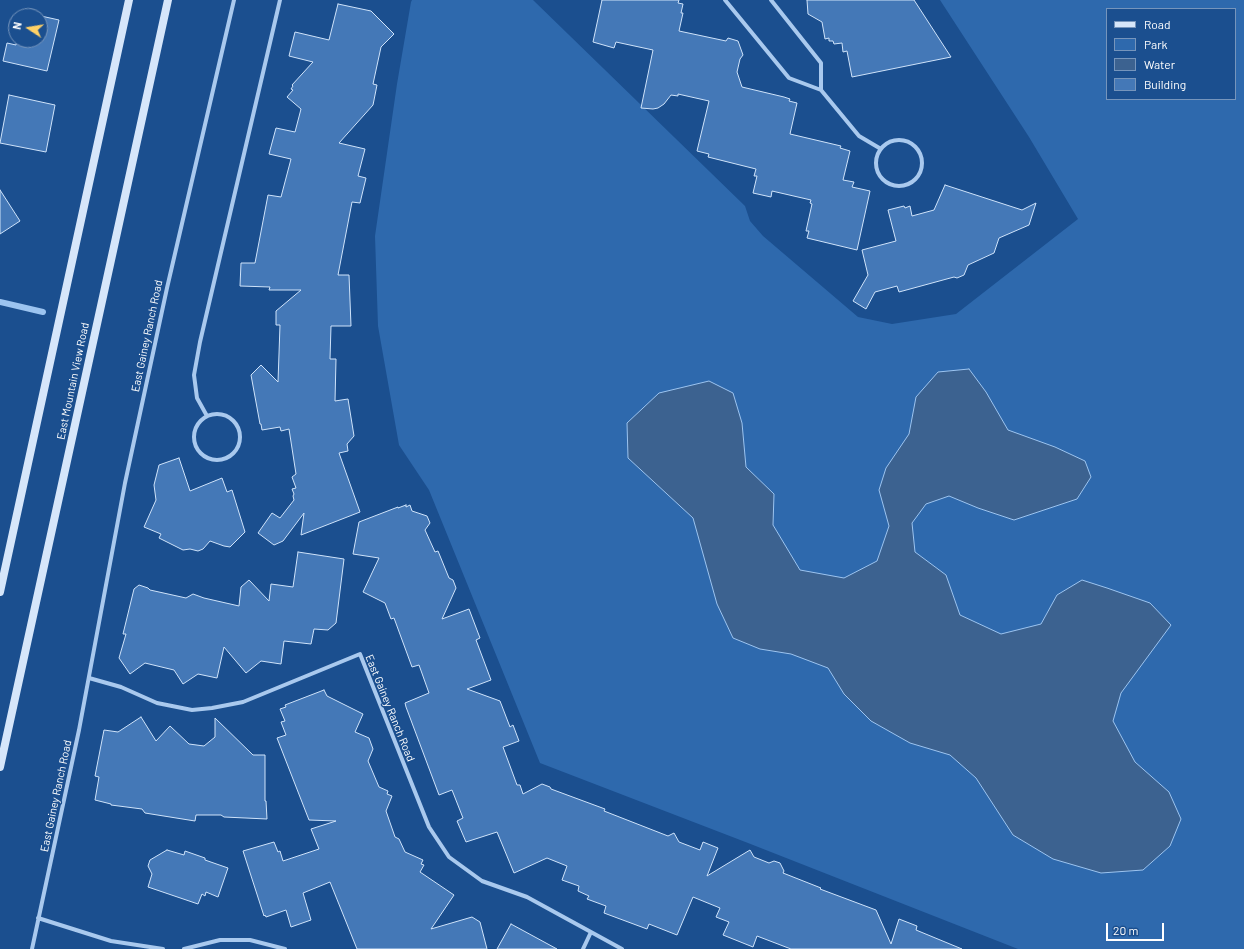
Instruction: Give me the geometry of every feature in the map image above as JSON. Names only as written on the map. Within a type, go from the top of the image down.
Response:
[{"type":"main road","points":[[0,592],[129,0]]},
{"type":"main road","name":"East Mountain View Road","points":[[0,767],[168,0]]},
{"type":"street","name":"East Gainey Ranch Road","points":[[32,949],[78,738],[126,475],[167,288],[234,0]]},
{"type":"street","points":[[207,416],[197,398],[194,375],[200,342],[280,0]]},
{"type":"street","points":[[725,0],[789,78],[821,90],[859,136],[881,149]]},
{"type":"street","points":[[771,0],[821,62],[821,90]]},
{"type":"street","points":[[901,139],[908,141],[920,152],[922,167],[919,174],[908,184],[901,186],[887,182],[881,177],[876,163],[881,149],[893,140],[901,139]]},
{"type":"street","points":[[214,414],[228,417],[238,428],[240,436],[236,450],[224,459],[209,459],[197,450],[194,442],[196,427],[207,416],[214,414]]},
{"type":"street","name":"East Gainey Ranch Road","points":[[89,678],[121,687],[157,703],[192,710],[244,702],[360,654],[429,827],[449,857],[482,881],[527,897],[622,949]]},
{"type":"street","points":[[38,918],[111,941],[163,949]]},
{"type":"street","points":[[582,949],[591,932]]},
{"type":"street","points":[[184,949],[220,940],[250,940],[285,949]]},
{"type":"green space","points":[[412,0],[533,0],[745,206],[750,221],[763,236],[858,317],[892,324],[956,314],[1078,219],[1029,137],[940,0],[1244,0],[1244,949],[1018,949],[540,763],[429,490],[399,445],[378,326],[375,236],[397,84]]},
{"type":"water","points":[[969,369],[986,392],[1008,430],[1055,447],[1085,461],[1091,477],[1077,499],[1014,520],[978,508],[949,496],[926,504],[912,523],[915,552],[946,575],[960,615],[1001,634],[1041,624],[1057,595],[1082,580],[1150,603],[1171,625],[1121,693],[1113,721],[1135,762],[1169,792],[1181,819],[1170,846],[1143,870],[1101,873],[1053,859],[1013,835],[976,778],[950,755],[910,743],[871,721],[844,694],[828,668],[791,654],[760,649],[733,638],[717,604],[693,518],[628,458],[627,423],[659,393],[709,381],[733,393],[742,423],[746,467],[774,494],[773,525],[800,570],[844,578],[877,561],[889,526],[879,490],[886,468],[909,434],[916,397],[938,372]]},
{"type":"building","points":[[602,0],[679,0],[678,3],[683,4],[681,13],[683,13],[679,31],[726,41],[728,38],[738,41],[743,55],[740,59],[737,72],[742,87],[784,97],[790,99],[789,101],[797,103],[790,134],[841,146],[840,148],[850,151],[843,180],[854,182],[852,187],[870,191],[857,250],[807,238],[809,231],[806,231],[812,204],[810,203],[811,200],[772,191],[771,197],[753,193],[757,176],[754,176],[756,169],[708,157],[709,154],[697,151],[709,101],[678,94],[678,96],[671,95],[664,104],[658,108],[641,108],[653,50],[616,42],[614,48],[593,42]]},
{"type":"building","points":[[807,0],[914,0],[951,57],[852,77],[847,51],[843,52],[842,43],[834,44],[833,41],[829,41],[829,38],[825,39],[822,22],[808,14]]},
{"type":"building","points":[[338,4],[371,11],[394,34],[381,47],[373,84],[377,85],[373,105],[339,143],[365,149],[358,176],[366,178],[360,203],[352,202],[338,275],[349,275],[351,326],[331,326],[330,359],[336,359],[335,401],[348,399],[354,436],[347,444],[348,451],[339,453],[360,512],[301,535],[304,513],[283,541],[274,545],[258,533],[272,513],[280,518],[294,500],[292,489],[296,488],[292,477],[296,474],[289,429],[281,431],[280,427],[262,430],[251,375],[261,365],[278,382],[280,325],[276,325],[276,311],[301,290],[269,290],[270,287],[240,286],[241,263],[255,263],[268,195],[281,197],[291,159],[269,154],[276,128],[295,132],[301,109],[287,97],[293,90],[291,89],[293,86],[292,85],[313,62],[289,56],[295,32],[329,40]]},
{"type":"building","points":[[48,18],[59,20],[47,71],[3,61],[7,43],[8,48],[48,48]]},
{"type":"building","points":[[9,95],[55,105],[46,152],[0,143]]},
{"type":"building","points":[[945,185],[1022,210],[1036,203],[1029,225],[999,238],[994,253],[968,265],[964,275],[899,292],[897,286],[875,292],[866,309],[853,301],[868,275],[862,250],[896,241],[888,210],[910,206],[912,216],[934,210]]},
{"type":"building","points":[[0,190],[20,221],[0,234]]},
{"type":"building","points":[[179,458],[190,491],[222,478],[227,492],[232,490],[245,532],[230,547],[210,541],[203,549],[198,551],[190,549],[183,550],[159,538],[161,534],[144,527],[156,500],[154,485],[159,465]]},
{"type":"building","points":[[406,505],[406,507],[410,505],[412,511],[427,516],[430,523],[425,530],[435,552],[438,551],[449,578],[453,580],[456,588],[442,619],[469,609],[480,638],[476,640],[491,680],[467,689],[500,701],[510,727],[513,725],[519,741],[503,747],[517,785],[520,785],[523,794],[542,784],[550,787],[551,789],[605,809],[604,811],[668,836],[674,833],[679,842],[700,850],[703,842],[718,848],[707,876],[750,850],[754,857],[769,863],[774,861],[780,863],[784,871],[783,873],[876,910],[891,944],[899,919],[917,926],[916,930],[962,949],[791,949],[757,936],[753,947],[723,935],[729,922],[716,917],[720,908],[693,897],[677,935],[649,924],[647,929],[604,913],[606,906],[587,899],[589,896],[578,891],[579,886],[562,880],[567,866],[547,858],[514,873],[497,832],[466,842],[457,821],[463,818],[452,790],[439,795],[406,707],[405,703],[429,693],[419,665],[412,667],[394,618],[391,619],[385,603],[363,592],[379,558],[353,554],[359,522]]},
{"type":"building","points":[[298,552],[344,559],[336,623],[328,630],[314,629],[311,644],[284,641],[281,664],[261,661],[246,673],[224,647],[217,678],[198,674],[183,684],[174,670],[145,663],[130,674],[119,658],[126,634],[123,634],[134,589],[139,585],[150,590],[186,598],[193,594],[239,606],[241,587],[249,580],[269,601],[271,584],[293,587]]},
{"type":"building","points":[[324,690],[327,696],[363,714],[355,732],[369,738],[373,749],[368,761],[379,787],[388,791],[387,794],[392,796],[386,811],[395,837],[399,839],[405,852],[423,860],[421,864],[424,865],[420,872],[454,895],[431,929],[472,917],[480,922],[487,949],[357,949],[330,882],[303,893],[311,920],[291,927],[286,910],[266,917],[265,915],[264,916],[243,851],[274,842],[278,852],[280,851],[283,861],[319,849],[311,829],[336,821],[309,820],[277,738],[286,735],[281,722],[285,721],[280,709],[286,707],[285,705]]},
{"type":"building","points":[[141,717],[156,741],[170,726],[189,744],[204,746],[215,737],[215,718],[253,755],[265,755],[265,801],[267,819],[224,817],[221,815],[196,815],[195,821],[145,813],[142,809],[111,805],[95,800],[99,777],[95,776],[104,730],[118,732]]},
{"type":"building","points":[[167,850],[184,855],[185,851],[228,868],[218,897],[206,892],[205,896],[202,894],[198,904],[148,887],[152,874],[148,866],[150,860]]},
{"type":"building","points":[[511,924],[557,949],[497,949]]},
{"type":"waterway","points":[[0,302],[43,312]]}]
